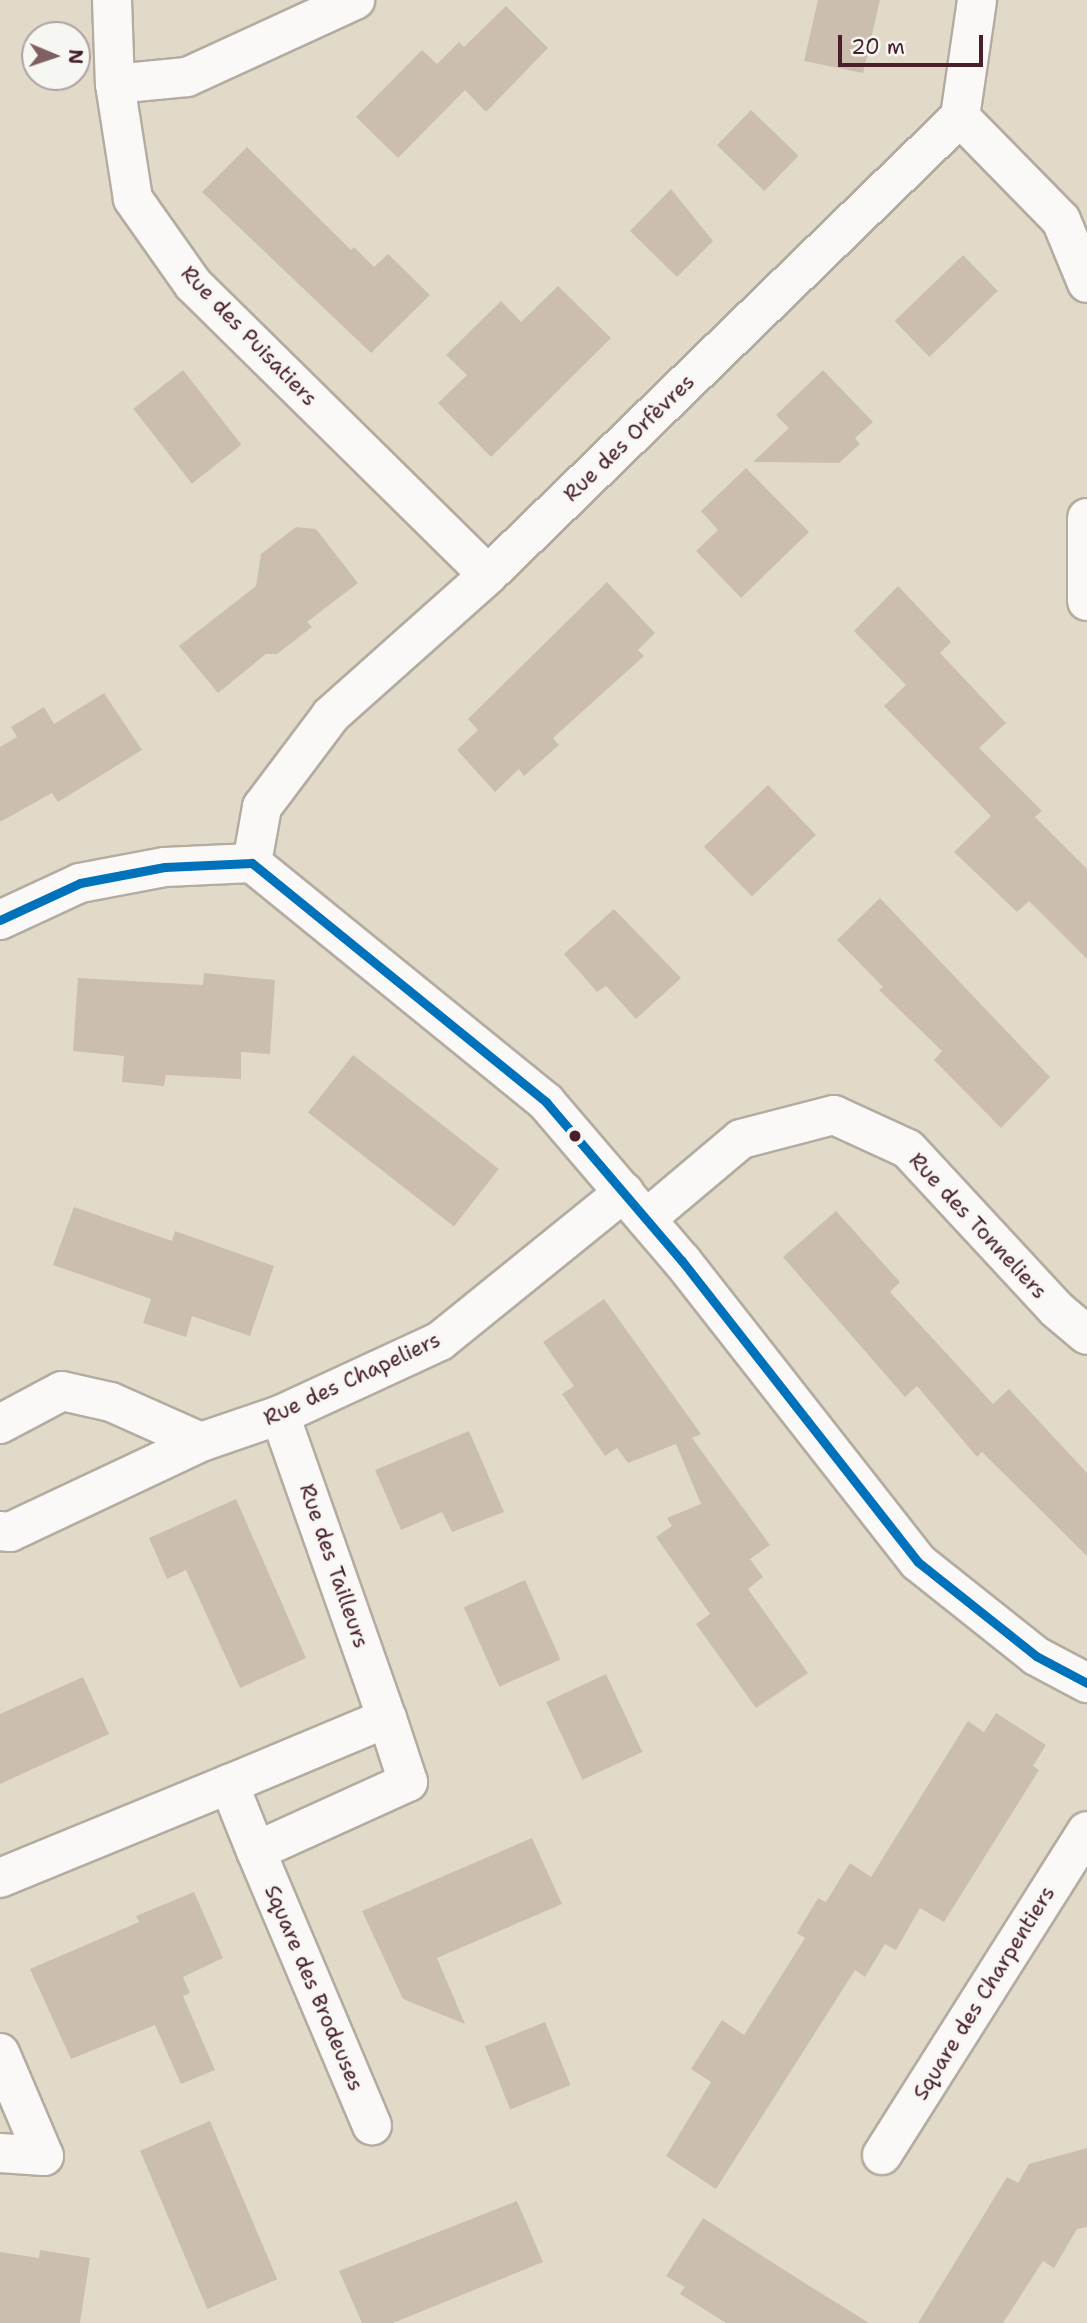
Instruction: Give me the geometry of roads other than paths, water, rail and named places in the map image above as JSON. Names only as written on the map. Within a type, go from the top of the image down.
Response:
[{"type":"street","name":"Rue des Puisatiers","points":[[112,0],[115,84],[133,200],[192,284],[488,575]]},
{"type":"street","points":[[115,84],[187,77],[355,0]]},
{"type":"street","points":[[977,0],[960,117],[1061,220],[1087,283]]},
{"type":"street","name":"Rue des Orfèvres","points":[[252,863],[262,807],[331,715],[488,575],[960,117]]},
{"type":"street","points":[[1087,518],[1087,601]]},
{"type":"street","points":[[0,920],[80,883],[165,867],[252,863],[537,1094],[635,1206],[918,1562],[1036,1656],[1087,1683]]},
{"type":"street","name":"Rue des Tonneliers","points":[[635,1206],[741,1139],[834,1115],[908,1149],[1056,1309],[1087,1335]]},
{"type":"street","name":"Rue des Chapeliers","points":[[0,1531],[10,1532],[201,1442],[280,1415],[440,1341],[635,1206]]},
{"type":"street","points":[[0,1424],[62,1391],[111,1402],[201,1442]]},
{"type":"street","name":"Rue des Tailleurs","points":[[256,1851],[408,1782],[280,1415]]},
{"type":"street","points":[[0,1878],[387,1717]]},
{"type":"street","points":[[229,1784],[256,1851]]},
{"type":"street","name":"Square des Charpentiers","points":[[882,2155],[1087,1830]]},
{"type":"street","name":"Square des Brodeuses","points":[[256,1851],[372,2125]]},
{"type":"street","points":[[0,2053],[44,2156],[0,2153]]}]
